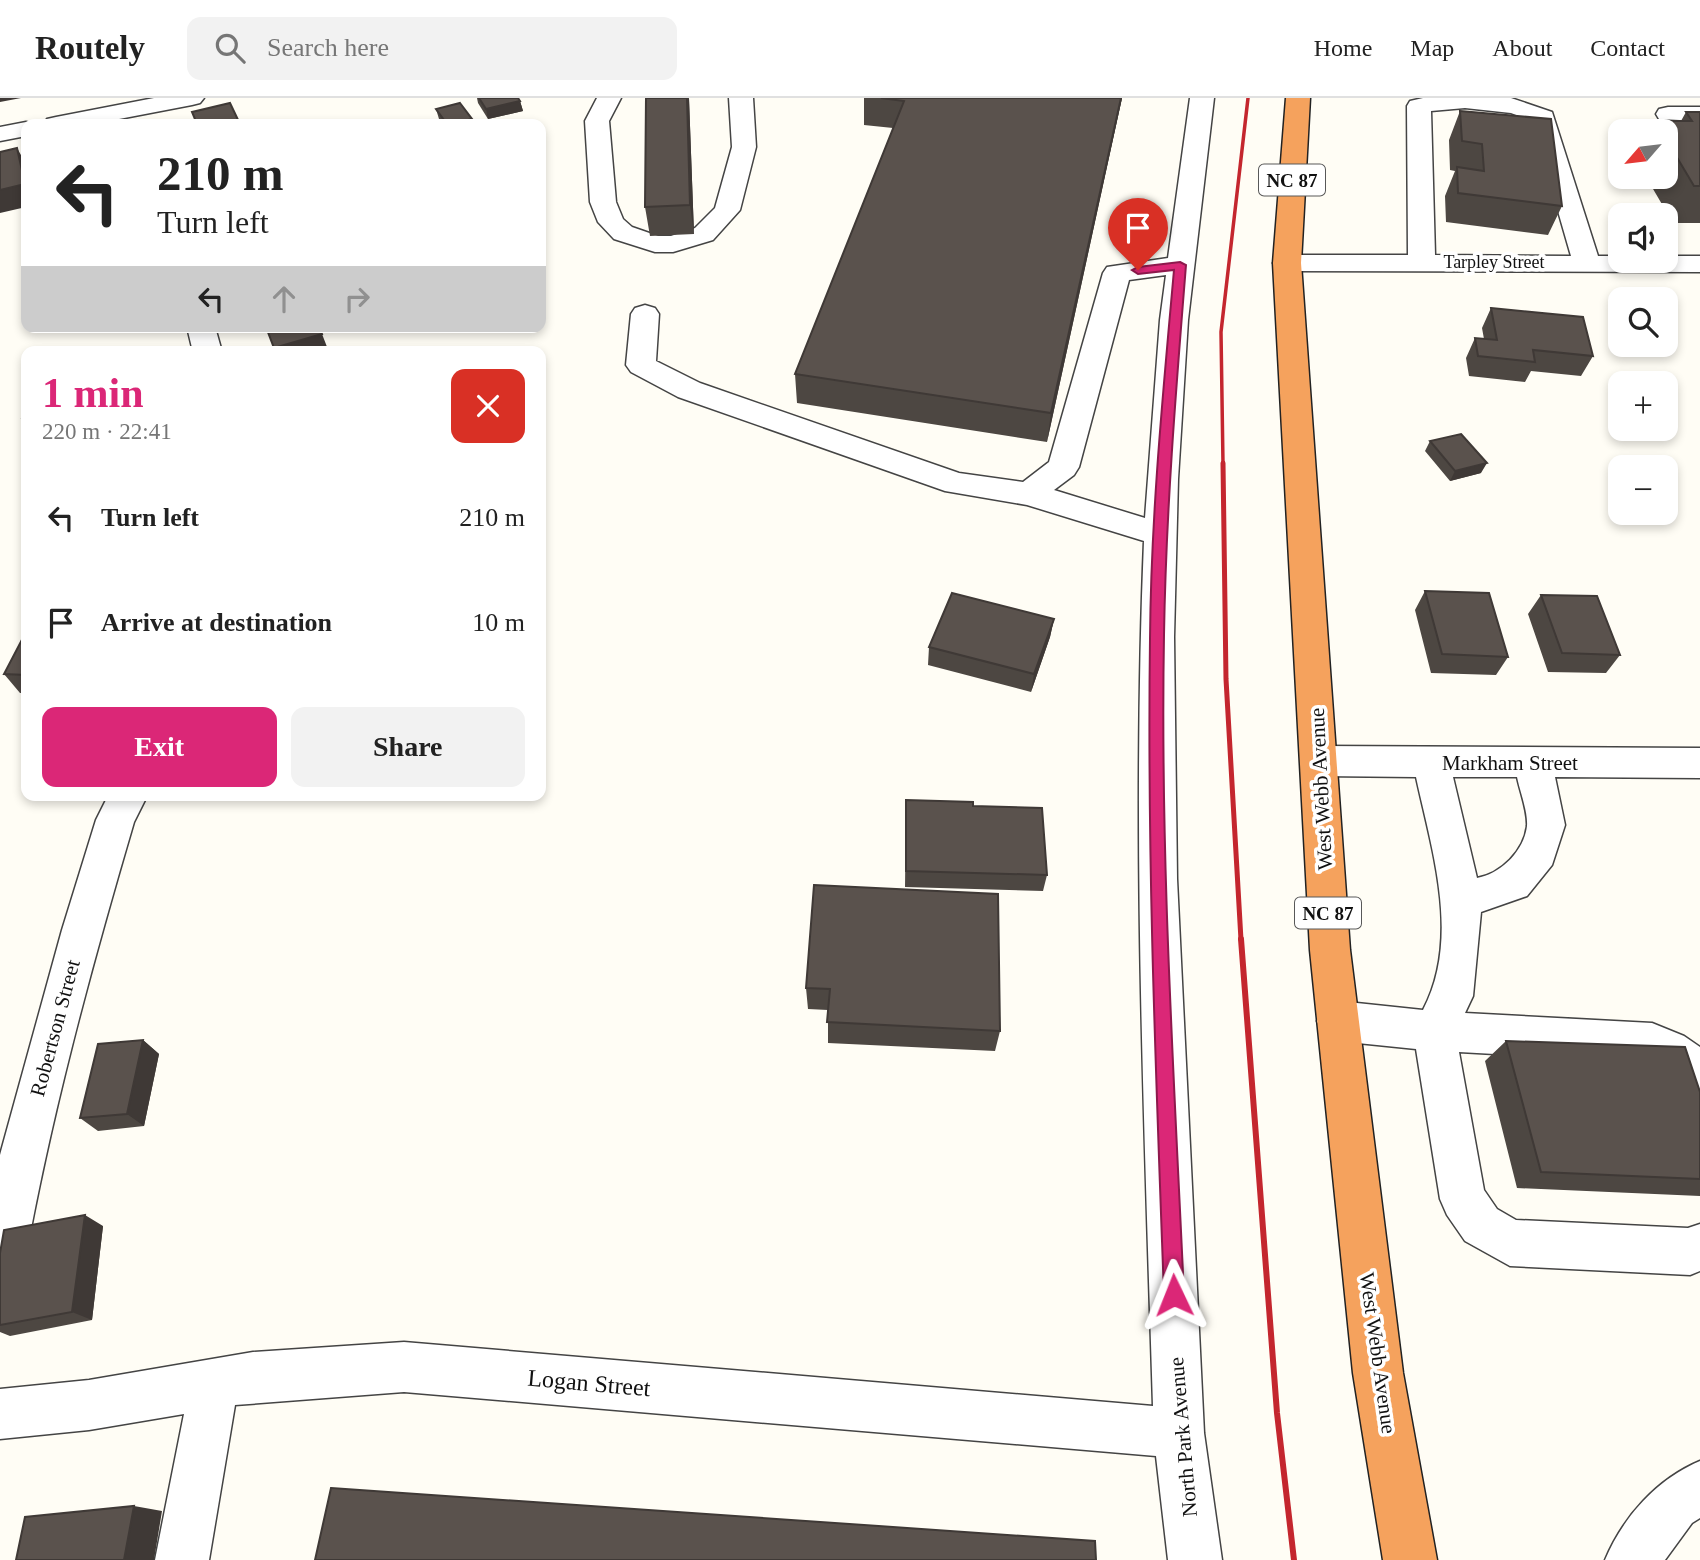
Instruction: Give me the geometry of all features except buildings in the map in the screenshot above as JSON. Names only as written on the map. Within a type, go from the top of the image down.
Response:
[{"type":"highway","name":"West Webb Avenue","points":[[1298,98],[1287,262],[1330,950],[1378,1373],[1410,1560]]},
{"type":"street","points":[[120,119],[192,98]]},
{"type":"street","points":[[609,98],[597,121],[603,202],[611,222],[622,233],[655,244],[673,244],[704,234],[727,210],[744,147],[741,98]]},
{"type":"street","name":"North Park Avenue","points":[[1195,1560],[1180,1433],[1157,879],[1157,637],[1165,439],[1180,265],[1202,98]]},
{"type":"street","points":[[1422,262],[1419,106],[1444,100],[1527,107],[1543,117],[1587,262]]},
{"type":"street","points":[[1668,114],[1700,114]]},
{"type":"street","points":[[0,134],[21,131]]},
{"type":"street","name":"Tarpley Street","points":[[1287,262],[1700,264]]},
{"type":"street","points":[[1028,494],[1063,467],[1117,273],[1180,265]]},
{"type":"street","points":[[645,314],[641,365],[689,390],[956,483],[1028,494],[1160,534]]},
{"type":"street","name":"Markham Street","points":[[1320,761],[1533,764],[1700,762]]},
{"type":"street","points":[[1431,762],[1462,898],[1460,950],[1452,996],[1434,1031],[1463,1199],[1481,1225],[1510,1243],[1690,1252],[1700,1247]]},
{"type":"street","points":[[1462,898],[1486,894],[1513,884],[1538,853],[1546,825],[1533,764]]},
{"type":"street","name":"Robertson Street","points":[[0,1266],[16,1177],[65,985],[116,820],[126,801]]},
{"type":"street","points":[[1338,1021],[1434,1031],[1652,1044],[1681,1055],[1698,1079],[1700,1088]]},
{"type":"street","name":"Logan Street","points":[[0,1414],[89,1405],[253,1377],[404,1367],[1180,1433]]},
{"type":"street","points":[[182,1560],[214,1384]]},
{"type":"street","points":[[1632,1560],[1674,1505],[1700,1487]]},
{"type":"railway","points":[[1223,464],[1221,332],[1248,98]]},
{"type":"railway","points":[[1223,463],[1226,679],[1241,940]]},
{"type":"railway","points":[[1241,939],[1277,1413],[1294,1560]]},
{"type":"route","points":[[1138,270],[1180,265],[1162,479],[1157,637],[1157,879],[1174,1295]]}]
